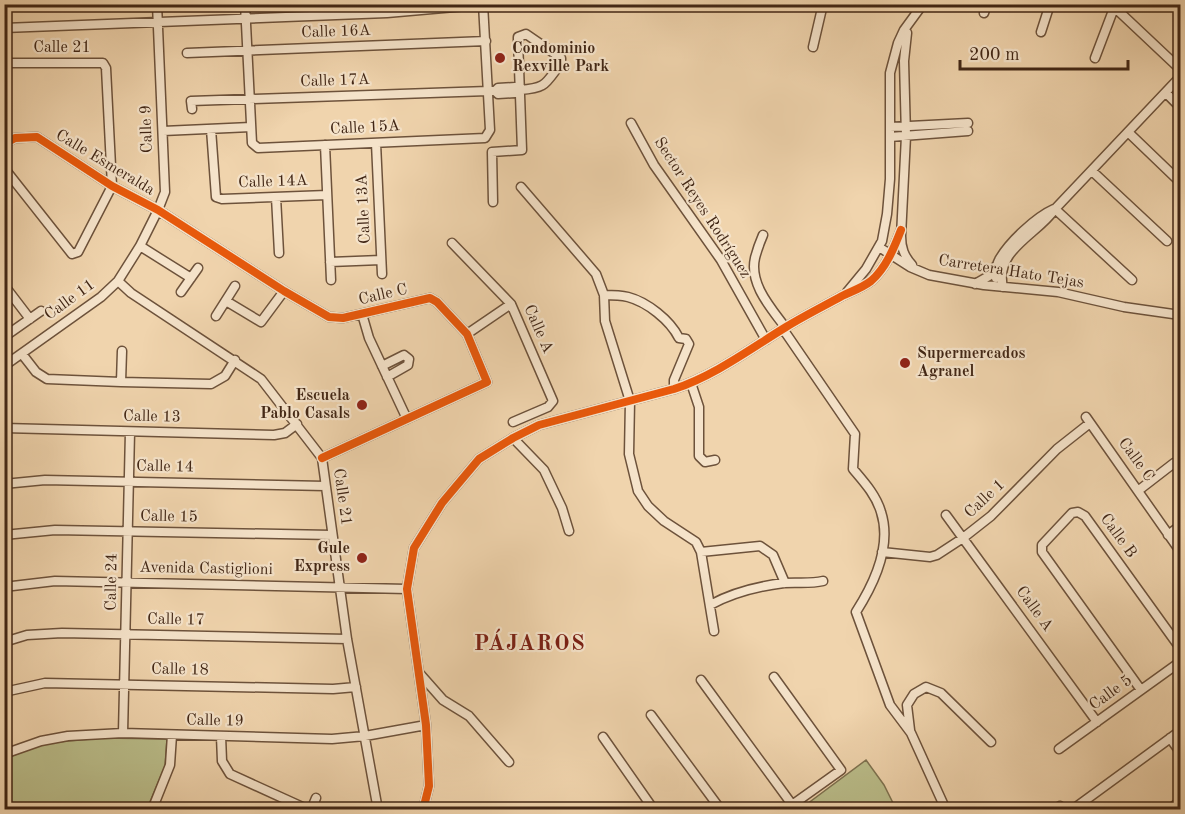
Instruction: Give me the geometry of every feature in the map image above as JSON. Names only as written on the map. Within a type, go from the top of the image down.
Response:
[{"type":"street","name":"Calle 9","points":[[140,246],[165,192],[157,4]]},
{"type":"street","points":[[163,131],[251,127],[245,4]]},
{"type":"street","points":[[813,47],[823,4]]},
{"type":"street","points":[[1041,32],[1050,4]]},
{"type":"street","points":[[4,28],[246,19],[486,5]]},
{"type":"street","name":"Calle 15A","points":[[251,127],[252,143],[258,148],[485,138],[490,130],[492,91],[486,41],[486,5]]},
{"type":"street","points":[[845,295],[866,269],[879,247],[887,214],[890,73],[904,30],[923,5]]},
{"type":"street","points":[[1095,58],[1112,6],[1180,69]]},
{"type":"street","points":[[913,20],[905,40],[903,61],[906,136],[901,247],[906,258],[916,270]]},
{"type":"street","points":[[493,201],[492,152],[522,150],[519,90],[518,37],[526,34],[561,58],[561,63],[541,87],[519,90]]},
{"type":"street","name":"Calle 16A","points":[[187,53],[486,41]]},
{"type":"street","name":"Calle 21","points":[[4,63],[103,63],[106,68],[112,186]]},
{"type":"street","points":[[975,284],[989,276],[1018,244],[1034,232],[1180,78]]},
{"type":"street","name":"Calle 17A","points":[[192,109],[191,101],[492,91],[498,94],[515,93],[519,90]]},
{"type":"street","points":[[1166,93],[1180,107]]},
{"type":"street","name":"Sector Reyes Rodríguez","points":[[631,123],[654,165],[721,260],[766,340]]},
{"type":"street","points":[[890,127],[968,127],[890,137]]},
{"type":"street","name":"Calle 14A","points":[[211,129],[216,197],[222,199],[327,195]]},
{"type":"street","points":[[1129,133],[1180,182]]},
{"type":"street","name":"Calle Esmeralda","points":[[4,144],[15,138],[37,137],[112,186],[158,210]]},
{"type":"street","name":"Calle 13A","points":[[376,143],[382,274]]},
{"type":"street","points":[[325,145],[330,280]]},
{"type":"street","points":[[4,168],[72,254],[78,252],[112,186]]},
{"type":"street","points":[[1092,171],[1167,241]]},
{"type":"street","points":[[521,188],[596,274],[604,295],[605,321],[630,401],[629,454],[638,491],[648,506],[664,522],[696,542],[701,552],[714,631]]},
{"type":"street","points":[[276,197],[279,253]]},
{"type":"street","points":[[999,287],[1001,271],[1011,251],[1038,218],[1055,209]]},
{"type":"street","points":[[1055,209],[1132,280]]},
{"type":"street","name":"Calle C","points":[[158,210],[284,291],[329,317],[343,318],[430,298],[437,302],[467,334],[487,382],[322,458]]},
{"type":"street","points":[[423,810],[429,786],[426,725],[407,589],[414,548],[442,503],[479,459],[513,438],[539,425],[692,383],[784,328],[871,281],[890,256],[901,230]]},
{"type":"street","points":[[762,235],[754,260],[754,277],[764,298],[855,434],[853,469],[871,490],[881,512],[884,535],[882,552],[870,590],[856,612],[890,705],[911,733],[946,810]]},
{"type":"street","name":"Calle A","points":[[453,243],[511,304],[553,400],[548,407],[513,422]]},
{"type":"street","points":[[140,246],[191,279]]},
{"type":"street","name":"Calle 11","points":[[4,366],[101,297],[118,282],[140,246]]},
{"type":"street","name":"Carretera Hato Tejas","points":[[879,247],[890,256],[929,275],[975,284],[1058,292],[1124,307],[1180,315]]},
{"type":"street","points":[[330,262],[381,260]]},
{"type":"street","points":[[997,266],[999,287]]},
{"type":"street","points":[[181,292],[198,268]]},
{"type":"street","name":"Calle 21","points":[[118,282],[131,293],[261,379],[322,458],[347,639],[378,810]]},
{"type":"street","points":[[4,285],[30,319]]},
{"type":"street","points":[[216,316],[235,286]]},
{"type":"street","points":[[226,301],[261,322],[284,291]]},
{"type":"street","points":[[604,295],[626,296],[639,301],[673,326],[679,338],[686,339],[689,344],[674,380],[674,389]]},
{"type":"street","points":[[467,334],[511,304]]},
{"type":"street","points":[[4,338],[41,311]]},
{"type":"street","points":[[362,314],[369,338],[406,419]]},
{"type":"street","points":[[121,382],[122,351]]},
{"type":"street","points":[[22,354],[36,372],[47,379],[121,382],[211,384],[225,376],[235,360]]},
{"type":"street","points":[[382,366],[404,355],[409,359],[408,365],[387,377]]},
{"type":"street","points":[[692,383],[699,407],[699,456],[705,462],[716,460]]},
{"type":"street","name":"Calle C","points":[[1088,420],[1180,551]]},
{"type":"street","name":"Calle 1","points":[[882,552],[930,557],[937,555],[991,516],[1088,420]]},
{"type":"street","name":"Calle 13","points":[[4,428],[274,435],[285,433],[297,424]]},
{"type":"street","name":"Calle 24","points":[[123,733],[130,432]]},
{"type":"street","points":[[513,438],[544,470],[562,508],[569,531]]},
{"type":"street","points":[[1139,490],[1174,463]]},
{"type":"street","name":"Calle 14","points":[[4,484],[45,480],[325,486]]},
{"type":"street","name":"Calle B","points":[[1141,690],[1042,552],[1042,545],[1072,513],[1078,512],[1085,516],[1180,648]]},
{"type":"street","name":"Calle A","points":[[946,515],[1097,722]]},
{"type":"street","points":[[1168,535],[1180,526]]},
{"type":"street","name":"Calle 15","points":[[4,535],[55,530],[332,536]]},
{"type":"street","points":[[701,552],[760,546],[773,555],[785,583]]},
{"type":"street","points":[[710,605],[762,587],[823,580]]},
{"type":"street","name":"Avenida Castiglioni","points":[[4,587],[55,581],[407,589]]},
{"type":"street","name":"Calle 17","points":[[4,642],[27,635],[62,633],[347,639]]},
{"type":"street","name":"Calle 5","points":[[1059,749],[1180,662]]},
{"type":"street","points":[[420,674],[443,700],[469,716],[509,762]]},
{"type":"street","points":[[701,680],[794,807],[841,770],[774,677]]},
{"type":"street","name":"Calle 18","points":[[4,692],[45,683],[333,689],[356,687]]},
{"type":"street","points":[[911,733],[907,705],[914,694],[926,687],[941,693],[991,741]]},
{"type":"street","points":[[651,715],[720,810]]},
{"type":"street","name":"Calle 19","points":[[4,754],[41,741],[68,736],[123,733],[332,739],[426,725]]},
{"type":"street","points":[[1072,810],[1180,731]]},
{"type":"street","points":[[164,810],[153,807],[170,765],[172,735]]},
{"type":"street","points":[[221,736],[222,761],[230,774],[310,810],[316,798]]},
{"type":"street","points":[[603,737],[654,810]]},
{"type":"street","points":[[1170,738],[1180,752]]},
{"type":"street","points":[[1169,810],[1180,801]]},
{"type":"green space","points":[[102,738],[167,739],[165,766],[147,809],[16,809],[5,793],[4,759],[45,743]]},
{"type":"green space","points":[[866,760],[884,785],[896,809],[802,809],[803,807]]},
{"type":"cycle path","points":[[4,144],[15,138],[37,137],[112,186],[158,210],[284,291],[329,317],[343,318],[430,298],[437,302],[467,334],[487,382],[322,458]]},
{"type":"cycle path","points":[[423,810],[429,786],[426,725],[407,589],[414,548],[442,503],[479,459],[513,438],[539,425],[689,384],[732,361],[800,319],[864,286],[885,264],[901,230]]},
{"type":"place","name":"Condominio Rexville Park","points":[[500,58]]},
{"type":"place","name":"Supermercados Agranel","points":[[905,363]]},
{"type":"place","name":"Escuela Pablo Casals","points":[[362,405]]},
{"type":"place","name":"Gule Express","points":[[362,558]]},
{"type":"district","name":"PÁJAROS","points":[[530,644]]}]
